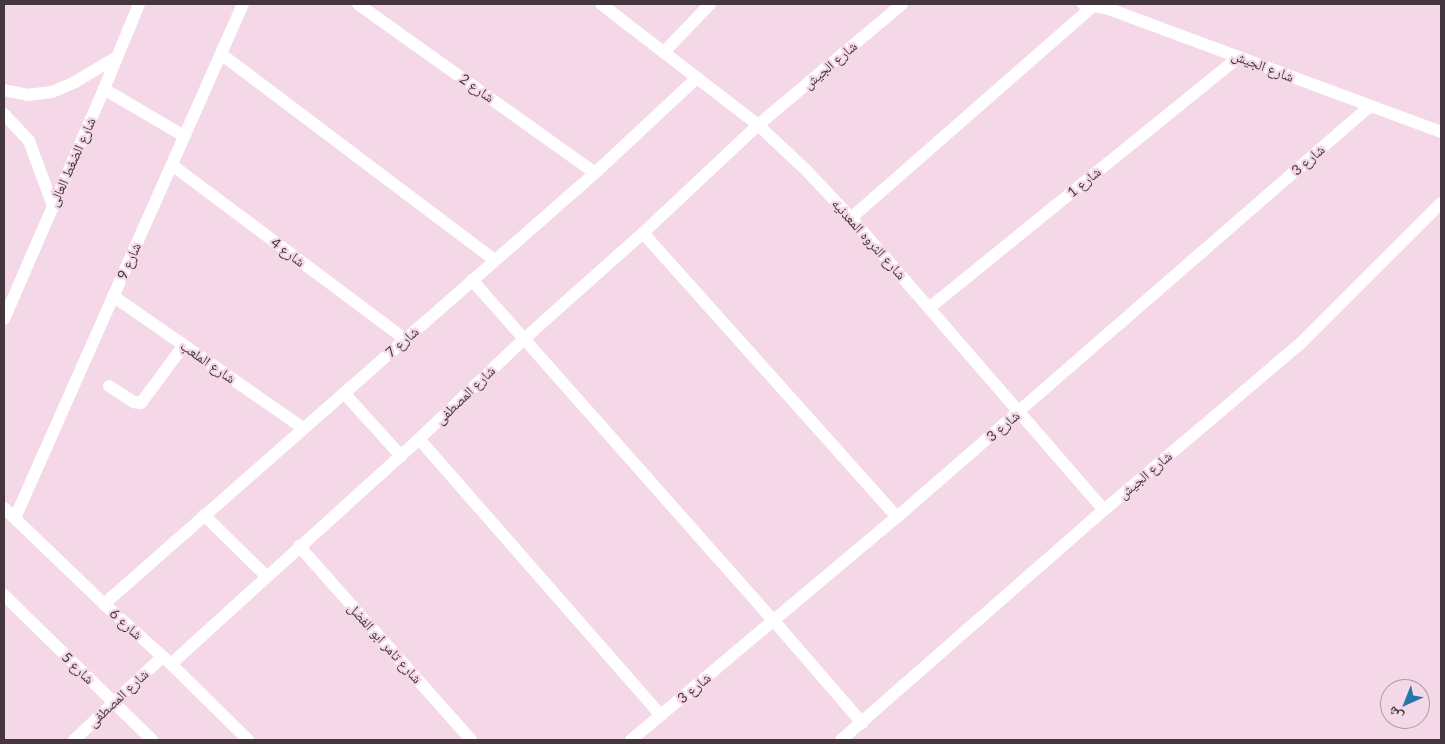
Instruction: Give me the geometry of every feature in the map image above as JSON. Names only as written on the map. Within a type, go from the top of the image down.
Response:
[{"type":"street","name":"شارع الضغط العالى","points":[[4,319],[139,4]]},
{"type":"street","name":"شارع 9","points":[[15,518],[243,4]]},
{"type":"street","name":"شارع 2","points":[[358,4],[595,173]]},
{"type":"street","name":"شارع الثروه المعدنيه","points":[[601,4],[758,125],[851,218],[1104,510]]},
{"type":"street","points":[[664,52],[710,4]]},
{"type":"street","name":"شارع الجيش","points":[[758,125],[902,4]]},
{"type":"street","points":[[851,218],[1089,5]]},
{"type":"street","name":"شارع الجيش","points":[[1089,5],[1239,56],[1441,132]]},
{"type":"street","points":[[221,54],[494,260]]},
{"type":"street","points":[[4,90],[27,95],[52,92],[75,82],[117,56]]},
{"type":"street","name":"شارع 1","points":[[929,308],[1239,56]]},
{"type":"street","name":"شارع 7","points":[[104,604],[595,173],[697,78]]},
{"type":"street","points":[[104,89],[184,136]]},
{"type":"street","name":"شارع 3","points":[[631,740],[897,517],[1370,106]]},
{"type":"street","points":[[4,114],[29,141],[53,206]]},
{"type":"street","name":"شارع المصطفى","points":[[74,740],[114,702],[266,576],[419,440],[524,339],[643,233],[758,125]]},
{"type":"street","name":"شارع 4","points":[[172,165],[405,339]]},
{"type":"street","name":"شارع الجيش","points":[[841,740],[1104,510],[1301,343],[1441,203]]},
{"type":"street","points":[[643,233],[897,517]]},
{"type":"street","points":[[472,280],[862,723]]},
{"type":"street","name":"شارع الملعب","points":[[113,296],[304,428]]},
{"type":"street","points":[[109,386],[134,402],[141,403],[184,345]]},
{"type":"street","points":[[344,393],[400,456]]},
{"type":"street","points":[[419,440],[661,715]]},
{"type":"street","name":"شارع 6","points":[[4,508],[104,604],[167,660],[248,740]]},
{"type":"street","points":[[204,515],[266,576]]},
{"type":"street","name":"شارع تامر ابو الفضل","points":[[299,546],[471,740]]},
{"type":"street","name":"شارع 5","points":[[4,595],[152,740]]}]
